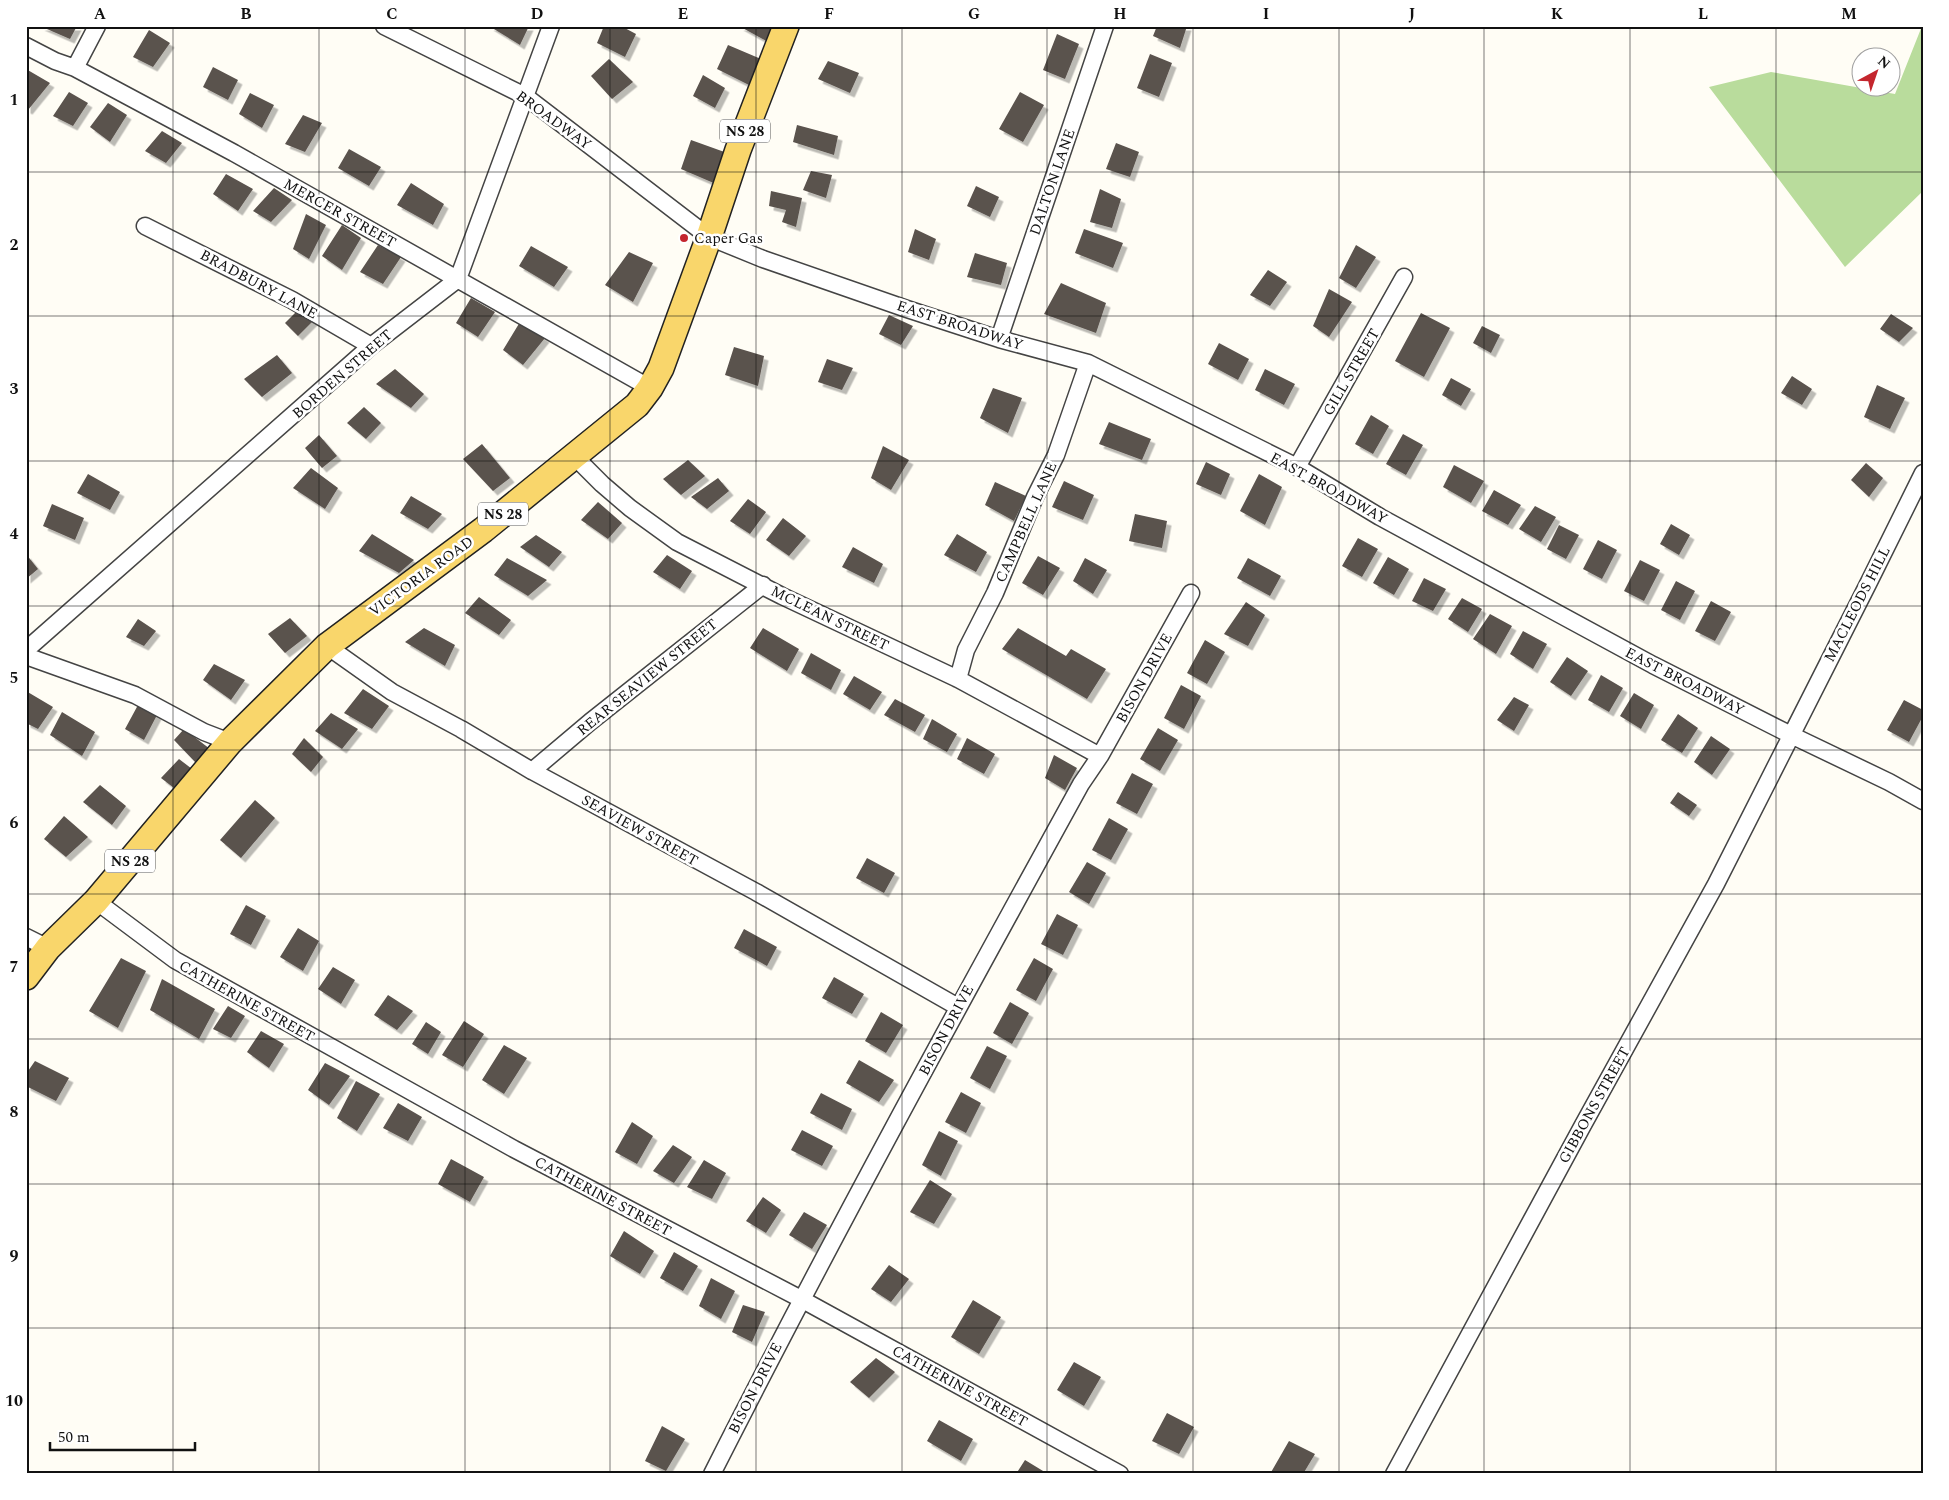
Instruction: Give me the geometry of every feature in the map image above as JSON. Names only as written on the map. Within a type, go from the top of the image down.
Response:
[{"type":"main road","name":"VICTORIA ROAD","points":[[26,977],[48,948],[96,901],[230,742],[327,646],[483,530],[575,457],[636,405],[650,388],[661,368],[709,237],[738,150],[786,26]]},
{"type":"street","points":[[75,68],[97,26]]},
{"type":"street","name":"BROADWAY","points":[[384,26],[525,96],[709,237]]},
{"type":"street","points":[[458,279],[550,26]]},
{"type":"street","name":"DALTON LANE","points":[[999,339],[1105,26]]},
{"type":"street","name":"MERCER STREET","points":[[26,46],[55,61],[75,68],[234,154],[650,388]]},
{"type":"street","name":"BRADBURY LANE","points":[[146,226],[292,300],[371,346]]},
{"type":"street","name":"EAST BROADWAY","points":[[709,237],[812,276],[999,339],[1088,363],[1297,467],[1380,517],[1644,660],[1923,800]]},
{"type":"street","name":"GILL STREET","points":[[1297,467],[1404,278]]},
{"type":"street","name":"BORDEN STREET","points":[[26,650],[371,346],[458,279]]},
{"type":"street","name":"CAMPBELL LANE","points":[[958,679],[966,650],[995,593],[1035,497],[1056,455],[1088,363]]},
{"type":"street","name":"MCLEAN STREET","points":[[575,457],[630,508],[677,542],[782,596],[958,679],[1100,756]]},
{"type":"street","name":"MACLEODS HILL","points":[[1791,735],[1923,473]]},
{"type":"street","name":"REAR SEAVIEW STREET","points":[[532,771],[590,722],[763,585]]},
{"type":"street","name":"BISON DRIVE","points":[[712,1474],[801,1299],[958,1007],[1081,784],[1100,756],[1191,593]]},
{"type":"street","name":"SEAVIEW STREET","points":[[327,646],[378,684],[462,729],[532,771],[756,892],[958,1007]]},
{"type":"street","points":[[26,656],[135,695],[204,732],[230,742]]},
{"type":"street","name":"GIBBONS STREET","points":[[1394,1474],[1716,884],[1791,735]]},
{"type":"street","name":"CATHERINE STREET","points":[[96,901],[175,960],[514,1149],[801,1299],[1120,1474]]},
{"type":"street","points":[[26,937],[48,948]]},
{"type":"green space","points":[[1922,26],[1923,191],[1845,267],[1709,87],[1771,72],[1852,86],[1852,98],[1902,98],[1902,76]]},
{"type":"building","points":[[40,26],[77,26],[70,39]]},
{"type":"building","points":[[489,26],[529,26],[520,45]]},
{"type":"building","points":[[604,26],[621,26],[636,34],[625,57],[597,43]]},
{"type":"building","points":[[739,26],[777,26],[770,43]]},
{"type":"building","points":[[1157,26],[1187,26],[1180,48],[1153,36]]},
{"type":"building","points":[[149,30],[170,43],[153,67],[133,57]]},
{"type":"building","points":[[1057,34],[1079,44],[1065,79],[1043,70]]},
{"type":"building","points":[[728,45],[761,59],[751,86],[717,69]]},
{"type":"building","points":[[1150,54],[1172,63],[1159,97],[1137,88]]},
{"type":"building","points":[[609,59],[633,82],[612,99],[591,76]]},
{"type":"building","points":[[828,61],[859,73],[850,93],[818,79]]},
{"type":"building","points":[[213,67],[238,80],[228,100],[203,87]]},
{"type":"building","points":[[26,69],[50,83],[28,110],[26,109]]},
{"type":"building","points":[[703,75],[725,88],[715,108],[693,96]]},
{"type":"building","points":[[69,92],[88,103],[73,126],[53,116]]},
{"type":"building","points":[[1020,92],[1044,105],[1023,142],[999,129]]},
{"type":"building","points":[[250,93],[274,105],[262,128],[239,114]]},
{"type":"building","points":[[108,103],[127,115],[110,142],[90,127]]},
{"type":"building","points":[[303,115],[322,123],[305,152],[285,144]]},
{"type":"building","points":[[797,125],[838,136],[834,155],[793,142]]},
{"type":"building","points":[[162,131],[182,143],[166,163],[145,151]]},
{"type":"building","points":[[691,140],[730,154],[716,184],[681,169]]},
{"type":"building","points":[[1116,143],[1139,152],[1130,177],[1106,169]]},
{"type":"building","points":[[349,149],[381,167],[369,186],[338,168]]},
{"type":"building","points":[[811,171],[832,175],[826,198],[803,190]]},
{"type":"building","points":[[226,174],[253,189],[238,211],[213,194]]},
{"type":"building","points":[[411,183],[444,204],[433,225],[397,205]]},
{"type":"building","points":[[976,186],[999,197],[990,217],[967,206]]},
{"type":"building","points":[[274,188],[292,200],[271,222],[253,211]]},
{"type":"building","points":[[1100,189],[1121,199],[1112,228],[1090,222]]},
{"type":"building","points":[[771,191],[802,198],[796,227],[782,222],[786,210],[769,206]]},
{"type":"building","points":[[306,214],[326,225],[309,259],[293,249]]},
{"type":"building","points":[[342,225],[361,238],[342,270],[322,256]]},
{"type":"building","points":[[915,229],[936,239],[929,260],[908,252]]},
{"type":"building","points":[[1084,229],[1123,243],[1113,268],[1075,253]]},
{"type":"building","points":[[378,245],[401,257],[383,284],[360,272]]},
{"type":"building","points":[[1356,245],[1376,257],[1356,288],[1339,278]]},
{"type":"building","points":[[531,246],[568,267],[554,287],[519,266]]},
{"type":"building","points":[[629,252],[653,263],[633,302],[605,285]]},
{"type":"building","points":[[975,253],[1007,263],[1001,285],[967,277]]},
{"type":"building","points":[[1268,270],[1287,282],[1270,306],[1250,295]]},
{"type":"building","points":[[1061,283],[1106,303],[1096,333],[1044,314]]},
{"type":"building","points":[[1329,289],[1352,302],[1329,337],[1313,326]]},
{"type":"building","points":[[471,298],[495,312],[478,337],[456,323]]},
{"type":"building","points":[[301,307],[314,320],[298,336],[285,323]]},
{"type":"building","points":[[1421,313],[1450,328],[1424,377],[1395,361]]},
{"type":"building","points":[[1891,314],[1913,328],[1899,342],[1880,329]]},
{"type":"building","points":[[889,315],[913,326],[901,345],[879,334]]},
{"type":"building","points":[[520,322],[545,338],[523,365],[503,350]]},
{"type":"building","points":[[1482,326],[1500,335],[1491,353],[1473,343]]},
{"type":"building","points":[[1219,343],[1249,359],[1238,380],[1208,364]]},
{"type":"building","points":[[734,347],[764,356],[758,386],[725,375]]},
{"type":"building","points":[[277,355],[292,373],[262,397],[244,379]]},
{"type":"building","points":[[827,359],[853,368],[842,390],[818,382]]},
{"type":"building","points":[[395,369],[424,394],[411,408],[376,384]]},
{"type":"building","points":[[1265,369],[1295,384],[1284,405],[1255,390]]},
{"type":"building","points":[[1792,376],[1812,389],[1802,405],[1781,393]]},
{"type":"building","points":[[1451,378],[1471,389],[1461,406],[1442,395]]},
{"type":"building","points":[[1877,385],[1905,398],[1890,429],[1864,417]]},
{"type":"building","points":[[993,388],[1022,398],[1008,433],[980,418]]},
{"type":"building","points":[[364,407],[381,423],[366,439],[347,423]]},
{"type":"building","points":[[1371,415],[1389,426],[1373,454],[1355,444]]},
{"type":"building","points":[[1109,422],[1151,439],[1142,460],[1099,444]]},
{"type":"building","points":[[1403,434],[1423,445],[1406,475],[1386,464]]},
{"type":"building","points":[[319,435],[337,456],[322,468],[305,448]]},
{"type":"building","points":[[482,444],[510,478],[493,491],[463,459]]},
{"type":"building","points":[[883,446],[909,460],[891,490],[871,478]]},
{"type":"building","points":[[688,460],[705,476],[681,495],[663,479]]},
{"type":"building","points":[[1206,462],[1230,474],[1221,495],[1196,484]]},
{"type":"building","points":[[1866,463],[1883,478],[1869,497],[1851,480]]},
{"type":"building","points":[[1454,465],[1484,481],[1471,503],[1443,487]]},
{"type":"building","points":[[311,468],[338,488],[325,509],[293,488]]},
{"type":"building","points":[[88,474],[120,492],[110,510],[77,493]]},
{"type":"building","points":[[1259,474],[1282,487],[1265,525],[1240,511]]},
{"type":"building","points":[[718,478],[729,491],[707,509],[691,497]]},
{"type":"building","points":[[1064,481],[1094,495],[1083,520],[1052,507]]},
{"type":"building","points":[[995,482],[1026,496],[1014,521],[985,505]]},
{"type":"building","points":[[1494,490],[1521,505],[1508,525],[1482,511]]},
{"type":"building","points":[[411,496],[442,514],[428,529],[400,513]]},
{"type":"building","points":[[748,499],[766,512],[750,534],[730,521]]},
{"type":"building","points":[[598,502],[622,523],[608,539],[581,520]]},
{"type":"building","points":[[52,504],[84,518],[75,540],[43,526]]},
{"type":"building","points":[[1535,506],[1556,517],[1541,542],[1519,529]]},
{"type":"building","points":[[1135,514],[1167,521],[1162,548],[1129,541]]},
{"type":"building","points":[[783,518],[806,536],[789,556],[766,540]]},
{"type":"building","points":[[1671,524],[1690,535],[1679,555],[1660,544]]},
{"type":"building","points":[[1559,525],[1579,535],[1566,559],[1547,549]]},
{"type":"building","points":[[372,534],[414,560],[399,573],[359,551]]},
{"type":"building","points":[[957,534],[987,552],[976,572],[944,555]]},
{"type":"building","points":[[536,535],[562,552],[549,567],[520,547]]},
{"type":"building","points":[[1358,538],[1378,549],[1362,577],[1342,566]]},
{"type":"building","points":[[1598,540],[1617,550],[1602,579],[1583,569]]},
{"type":"building","points":[[853,547],[883,564],[874,583],[842,567]]},
{"type":"building","points":[[26,554],[38,569],[26,579]]},
{"type":"building","points":[[667,555],[692,571],[680,589],[653,572]]},
{"type":"building","points":[[1038,556],[1060,568],[1043,595],[1022,583]]},
{"type":"building","points":[[1388,557],[1409,569],[1394,595],[1373,583]]},
{"type":"building","points":[[507,558],[547,580],[528,596],[494,575]]},
{"type":"building","points":[[1085,558],[1107,570],[1093,594],[1073,581]]},
{"type":"building","points":[[1248,558],[1281,576],[1270,596],[1237,578]]},
{"type":"building","points":[[1640,560],[1660,570],[1644,601],[1624,591]]},
{"type":"building","points":[[1424,578],[1446,589],[1433,611],[1412,601]]},
{"type":"building","points":[[1676,581],[1695,591],[1680,620],[1661,610]]},
{"type":"building","points":[[479,597],[511,620],[499,635],[465,613]]},
{"type":"building","points":[[1462,598],[1482,609],[1468,632],[1448,619]]},
{"type":"building","points":[[1711,601],[1731,612],[1715,641],[1695,631]]},
{"type":"building","points":[[1246,602],[1265,615],[1248,646],[1224,634]]},
{"type":"building","points":[[1490,614],[1512,626],[1496,654],[1473,639]]},
{"type":"building","points":[[290,618],[307,636],[285,653],[268,634]]},
{"type":"building","points":[[138,619],[156,631],[144,646],[126,637]]},
{"type":"building","points":[[424,628],[455,645],[445,666],[405,642]]},
{"type":"building","points":[[763,628],[799,649],[787,671],[750,648]]},
{"type":"building","points":[[1018,628],[1066,656],[1071,649],[1106,669],[1087,699],[1002,649]]},
{"type":"building","points":[[1523,631],[1547,644],[1533,669],[1510,654]]},
{"type":"building","points":[[1205,640],[1225,652],[1207,684],[1187,673]]},
{"type":"building","points":[[811,653],[841,670],[831,690],[801,673]]},
{"type":"building","points":[[1567,657],[1588,671],[1571,696],[1550,682]]},
{"type":"building","points":[[214,664],[245,680],[231,700],[203,680]]},
{"type":"building","points":[[1601,675],[1623,688],[1609,712],[1588,700]]},
{"type":"building","points":[[854,676],[882,692],[870,710],[843,694]]},
{"type":"building","points":[[1181,685],[1201,696],[1184,729],[1164,718]]},
{"type":"building","points":[[363,689],[389,706],[372,729],[344,713]]},
{"type":"building","points":[[26,691],[53,707],[38,729],[26,723]]},
{"type":"building","points":[[1634,693],[1654,705],[1641,729],[1620,716]]},
{"type":"building","points":[[1514,697],[1529,705],[1514,731],[1497,720]]},
{"type":"building","points":[[895,699],[925,715],[915,732],[884,715]]},
{"type":"building","points":[[1904,700],[1923,710],[1923,716],[1909,742],[1887,730]]},
{"type":"building","points":[[138,705],[157,715],[144,740],[125,729]]},
{"type":"building","points":[[62,712],[95,732],[82,756],[50,735]]},
{"type":"building","points":[[331,713],[358,729],[342,749],[315,731]]},
{"type":"building","points":[[1678,714],[1698,728],[1682,753],[1661,740]]},
{"type":"building","points":[[932,719],[957,734],[947,752],[923,739]]},
{"type":"building","points":[[1158,728],[1178,740],[1160,771],[1140,759]]},
{"type":"building","points":[[184,729],[210,749],[197,764],[174,740]]},
{"type":"building","points":[[1711,736],[1730,749],[1712,775],[1694,762]]},
{"type":"building","points":[[304,738],[323,757],[311,772],[292,754]]},
{"type":"building","points":[[967,738],[995,754],[984,774],[957,759]]},
{"type":"building","points":[[1054,755],[1077,768],[1065,790],[1045,778]]},
{"type":"building","points":[[179,759],[196,772],[178,791],[161,778]]},
{"type":"building","points":[[1132,773],[1153,784],[1137,814],[1116,803]]},
{"type":"building","points":[[100,785],[126,806],[112,825],[83,802]]},
{"type":"building","points":[[1678,792],[1697,805],[1689,816],[1670,803]]},
{"type":"building","points":[[255,800],[275,818],[241,858],[220,840]]},
{"type":"building","points":[[64,816],[88,837],[66,857],[44,839]]},
{"type":"building","points":[[1109,818],[1128,829],[1111,860],[1092,850]]},
{"type":"building","points":[[867,858],[895,873],[884,893],[856,878]]},
{"type":"building","points":[[1087,862],[1106,873],[1089,904],[1069,892]]},
{"type":"building","points":[[246,905],[266,916],[251,945],[230,934]]},
{"type":"building","points":[[1057,914],[1078,925],[1063,955],[1041,944]]},
{"type":"building","points":[[298,928],[319,941],[303,971],[280,957]]},
{"type":"building","points":[[744,929],[777,947],[767,966],[734,948]]},
{"type":"building","points":[[121,958],[146,971],[118,1028],[89,1011]]},
{"type":"building","points":[[1034,958],[1053,969],[1036,1001],[1016,990]]},
{"type":"building","points":[[333,967],[355,980],[341,1004],[318,989]]},
{"type":"building","points":[[834,977],[864,994],[852,1014],[822,998]]},
{"type":"building","points":[[162,979],[215,1009],[199,1039],[150,1010]]},
{"type":"building","points":[[388,995],[413,1011],[397,1030],[374,1015]]},
{"type":"building","points":[[1010,1002],[1029,1013],[1012,1044],[993,1033]]},
{"type":"building","points":[[228,1006],[245,1016],[231,1038],[213,1029]]},
{"type":"building","points":[[881,1012],[903,1025],[886,1053],[865,1041]]},
{"type":"building","points":[[464,1021],[484,1034],[463,1067],[442,1055]]},
{"type":"building","points":[[426,1022],[441,1032],[428,1054],[412,1044]]},
{"type":"building","points":[[261,1031],[284,1044],[269,1068],[247,1052]]},
{"type":"building","points":[[504,1045],[527,1058],[504,1094],[482,1080]]},
{"type":"building","points":[[987,1046],[1007,1056],[990,1089],[970,1078]]},
{"type":"building","points":[[859,1060],[894,1080],[879,1102],[846,1083]]},
{"type":"building","points":[[35,1061],[69,1078],[56,1101],[26,1086],[26,1074]]},
{"type":"building","points":[[325,1063],[350,1076],[329,1105],[308,1090]]},
{"type":"building","points":[[356,1081],[380,1094],[357,1131],[337,1118]]},
{"type":"building","points":[[961,1092],[981,1103],[966,1133],[945,1122]]},
{"type":"building","points":[[821,1093],[852,1109],[842,1130],[810,1113]]},
{"type":"building","points":[[398,1103],[422,1117],[408,1141],[383,1128]]},
{"type":"building","points":[[632,1122],[653,1136],[637,1164],[615,1152]]},
{"type":"building","points":[[802,1130],[833,1146],[822,1166],[791,1150]]},
{"type":"building","points":[[939,1131],[958,1141],[941,1176],[922,1165]]},
{"type":"building","points":[[673,1145],[692,1157],[674,1183],[653,1171]]},
{"type":"building","points":[[451,1159],[484,1177],[470,1202],[438,1184]]},
{"type":"building","points":[[704,1160],[726,1173],[712,1199],[687,1187]]},
{"type":"building","points":[[930,1180],[952,1194],[934,1224],[910,1212]]},
{"type":"building","points":[[763,1197],[781,1210],[766,1233],[746,1221]]},
{"type":"building","points":[[804,1212],[827,1225],[812,1249],[789,1235]]},
{"type":"building","points":[[624,1231],[654,1251],[640,1274],[610,1256]]},
{"type":"building","points":[[674,1252],[698,1266],[683,1291],[660,1278]]},
{"type":"building","points":[[889,1265],[909,1279],[891,1302],[871,1289]]},
{"type":"building","points":[[711,1278],[735,1291],[721,1319],[699,1306]]},
{"type":"building","points":[[973,1300],[1001,1317],[979,1354],[951,1337]]},
{"type":"building","points":[[743,1305],[765,1312],[752,1342],[732,1332]]},
{"type":"building","points":[[876,1358],[895,1372],[869,1398],[850,1382]]},
{"type":"building","points":[[1074,1362],[1101,1377],[1084,1406],[1057,1390]]},
{"type":"building","points":[[1167,1413],[1194,1427],[1179,1454],[1152,1441]]},
{"type":"building","points":[[939,1420],[973,1439],[961,1461],[927,1441]]},
{"type":"building","points":[[662,1426],[685,1439],[666,1471],[645,1461]]},
{"type":"building","points":[[1289,1441],[1315,1454],[1303,1474],[1270,1474]]},
{"type":"building","points":[[1025,1460],[1048,1474],[1016,1474]]},
{"type":"place","name":"Caper Gas","points":[[684,238]]}]
